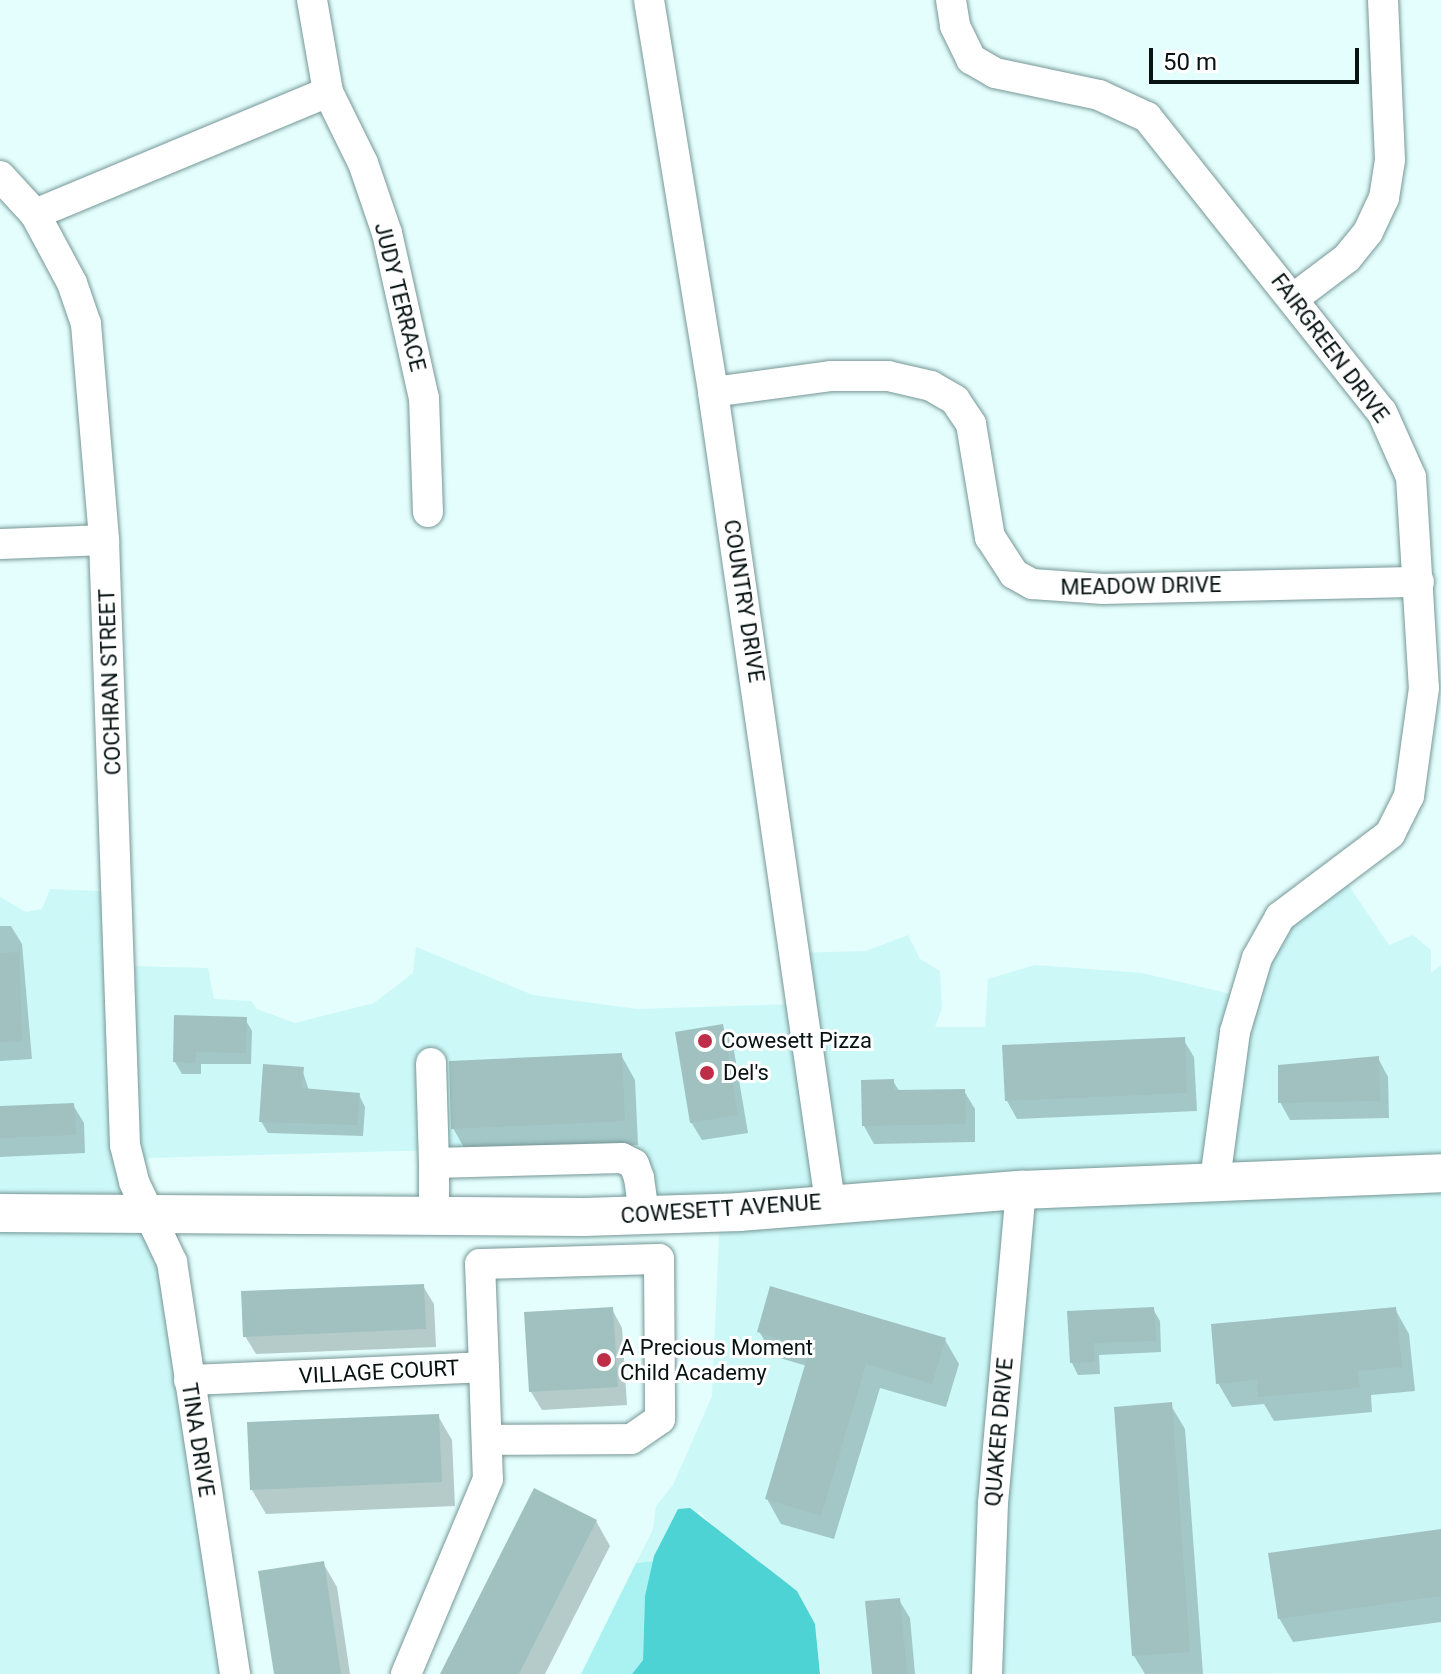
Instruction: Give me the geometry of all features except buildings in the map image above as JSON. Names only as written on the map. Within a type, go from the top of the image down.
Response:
[{"type":"main road","name":"COWESETT AVENUE","points":[[0,1213],[148,1210],[644,1215],[1021,1190],[1436,1172]]},
{"type":"street","name":"JUDY TERRACE","points":[[312,0],[328,92],[363,163],[387,233],[424,398],[428,512]]},
{"type":"street","name":"COUNTRY DRIVE","points":[[649,0],[713,392],[830,1202]]},
{"type":"street","name":"FAIRGREEN DRIVE","points":[[951,0],[955,26],[971,59],[995,73],[1099,95],[1147,117],[1294,298],[1398,441],[1411,477],[1424,688],[1409,796],[1390,834],[1280,917],[1257,958],[1235,1032],[1215,1180]]},
{"type":"street","points":[[1294,298],[1347,258],[1368,232],[1384,198],[1390,160],[1383,0]]},
{"type":"street","points":[[35,214],[328,92]]},
{"type":"street","name":"COCHRAN STREET","points":[[0,176],[35,214],[72,283],[86,324],[104,540],[125,1145],[148,1210]]},
{"type":"street","name":"MEADOW DRIVE","points":[[713,392],[832,376],[888,376],[931,386],[955,400],[971,424],[990,537],[1014,574],[1032,584],[1104,589],[1419,582]]},
{"type":"street","points":[[0,544],[104,540]]},
{"type":"street","points":[[431,1063],[434,1215]]},
{"type":"street","points":[[434,1163],[622,1158],[634,1164],[644,1215]]},
{"type":"street","name":"QUAKER DRIVE","points":[[987,1674],[993,1503],[1021,1190]]},
{"type":"street","name":"TINA DRIVE","points":[[148,1210],[172,1262],[235,1674]]},
{"type":"street","points":[[484,1367],[480,1264],[659,1259],[660,1419],[631,1439],[487,1440]]},
{"type":"street","name":"VILLAGE COURT","points":[[189,1380],[484,1367],[488,1479],[406,1674]]},
{"type":"shaded area","points":[[1341,874],[1389,945],[1413,935],[1431,950],[1431,973],[1441,965],[1441,1673],[821,1674],[815,1624],[797,1591],[729,1542],[699,1511],[654,1561],[636,1563],[653,1529],[656,1506],[673,1485],[712,1396],[720,1212],[622,1209],[619,1145],[149,1158],[144,1163],[230,1674],[0,1674],[0,897],[26,912],[42,909],[50,889],[120,892],[131,966],[208,968],[214,999],[251,1001],[257,1009],[295,1023],[374,1003],[413,973],[416,947],[533,995],[637,1009],[796,1004],[794,953],[866,951],[908,935],[920,959],[940,971],[942,1008],[935,1027],[985,1027],[988,979],[1035,965],[1142,973],[1235,995],[1257,953]]},
{"type":"shaded area","points":[[690,1508],[797,1591],[815,1624],[820,1674],[632,1674],[643,1660],[645,1596],[654,1556],[678,1509]]},
{"type":"shaded area","points":[[654,1561],[645,1596],[643,1660],[632,1674],[581,1674],[636,1563]]},
{"type":"place","name":"Cowesett Pizza","points":[[705,1041]]},
{"type":"place","name":"Del's","points":[[707,1073]]},
{"type":"place","name":"A Precious Moment Child Academy","points":[[604,1360]]}]
